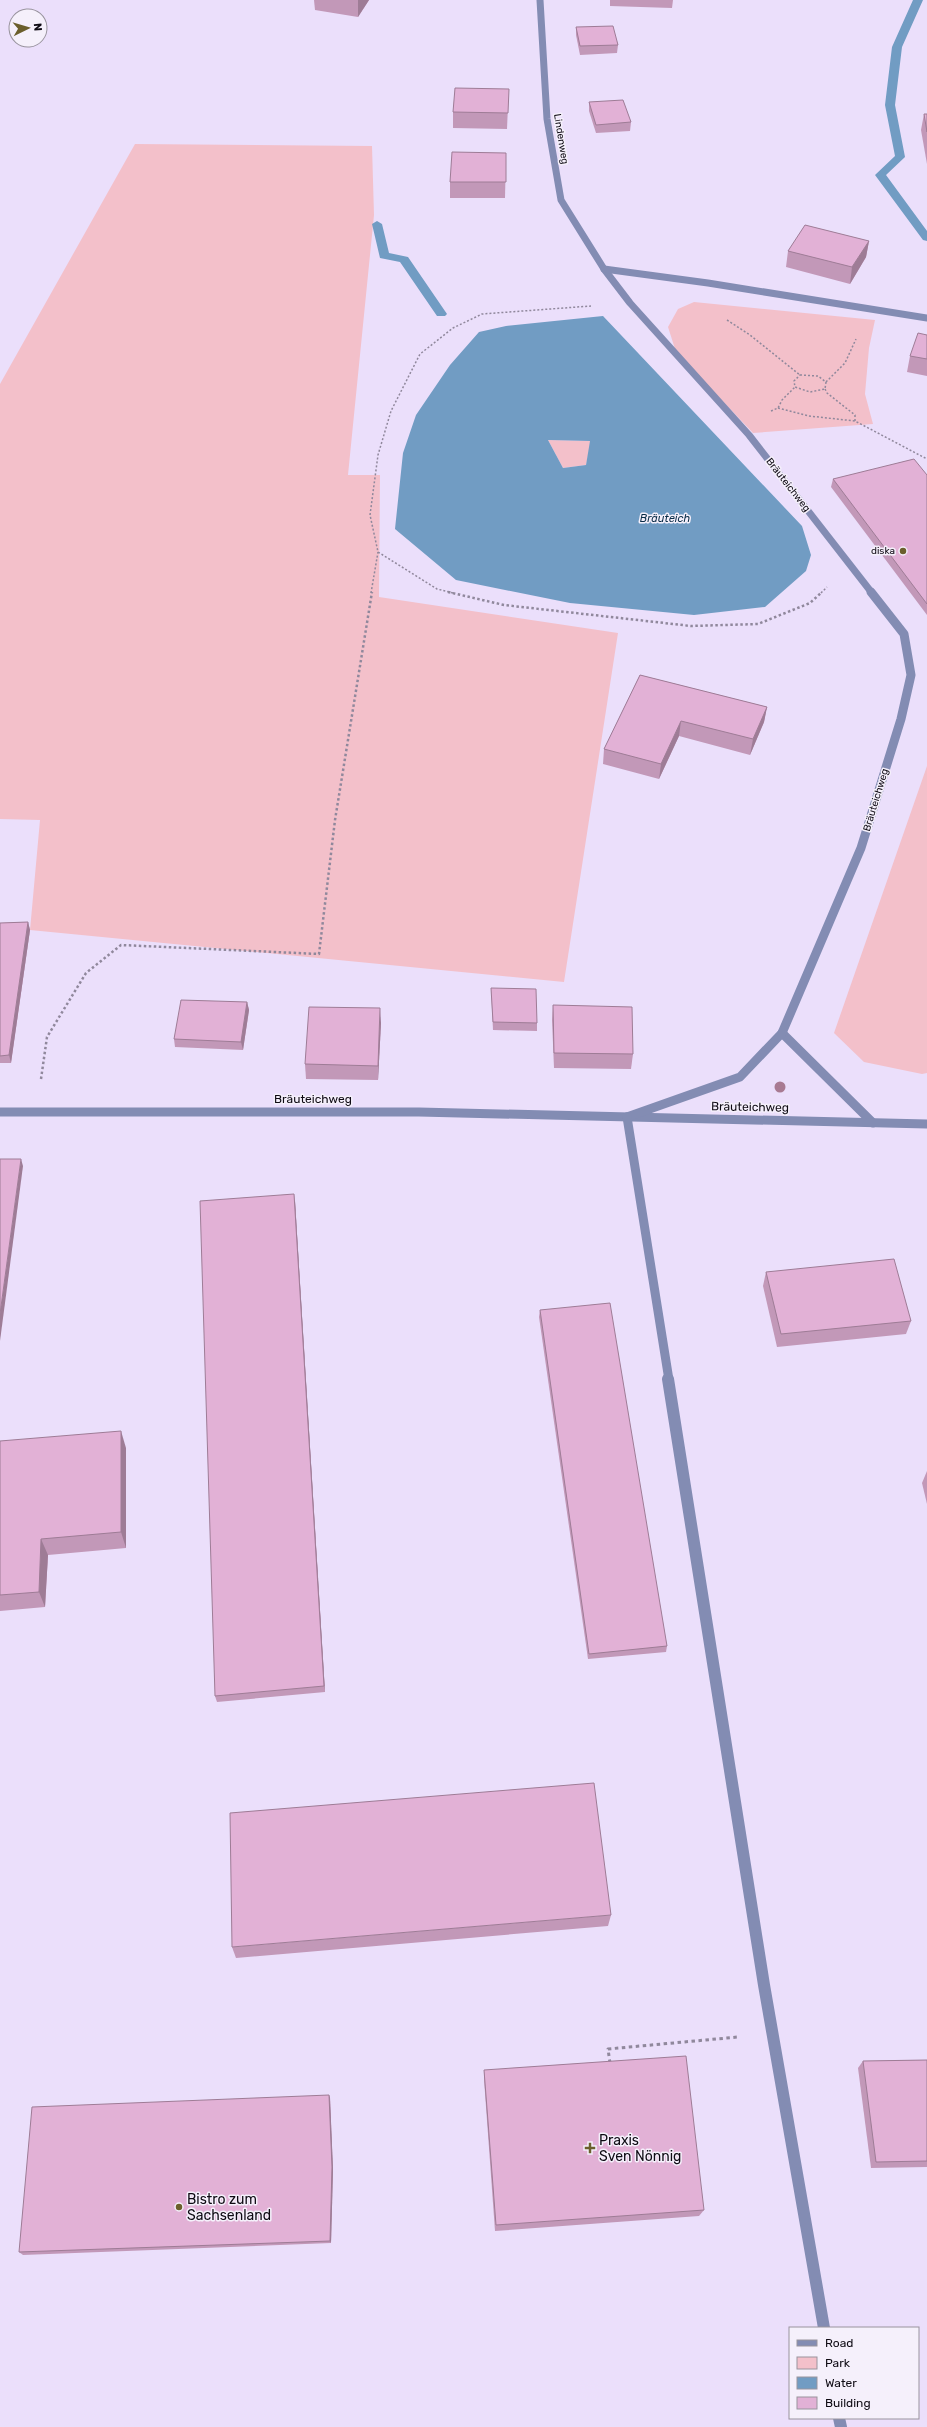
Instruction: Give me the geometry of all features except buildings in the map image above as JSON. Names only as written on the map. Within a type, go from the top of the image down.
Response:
[{"type":"street","name":"Lindenweg","points":[[540,0],[547,118],[561,200],[604,269]]},
{"type":"street","points":[[604,269],[708,283],[927,318]]},
{"type":"street","name":"Bräuteichweg","points":[[604,269],[630,303],[749,435],[904,634],[911,675],[901,719],[861,848],[782,1033],[740,1077],[627,1117]]},
{"type":"street","points":[[782,1033],[873,1123]]},
{"type":"street","name":"Bräuteichweg","points":[[0,1112],[419,1112],[927,1124]]},
{"type":"street","points":[[627,1117],[772,2034],[824,2327]]},
{"type":"path","points":[[708,283],[704,306],[750,335],[800,375],[818,376],[826,382]]},
{"type":"path","points":[[36,1112],[47,1037],[86,973],[121,945],[319,954],[335,820],[378,552],[370,515],[378,455],[391,411],[420,354],[453,328],[482,314],[630,303]]},
{"type":"path","points":[[855,421],[855,415],[827,394],[825,389],[826,382],[841,370],[852,354],[862,323],[862,307]]},
{"type":"path","points":[[795,387],[794,381],[800,375]]},
{"type":"path","points":[[795,387],[804,392],[816,392],[825,389]]},
{"type":"path","points":[[778,408],[782,400],[795,387]]},
{"type":"path","points":[[769,412],[778,408],[809,416],[855,421],[927,459]]},
{"type":"path","points":[[378,552],[437,589],[504,605],[691,626],[758,624],[810,603],[839,575],[852,566]]},
{"type":"path","points":[[611,2070],[608,2049],[772,2034]]},
{"type":"green space","points":[[135,144],[372,146],[374,215],[348,475],[380,475],[379,597],[618,633],[564,982],[30,930],[40,820],[0,819],[0,384]]},
{"type":"green space","points":[[694,302],[875,320],[869,348],[865,394],[873,424],[753,433],[676,352],[668,327],[678,309]]},
{"type":"green space","points":[[548,440],[591,441],[586,465],[563,468]]},
{"type":"green space","points":[[927,766],[927,1073],[922,1074],[864,1062],[834,1033]]},
{"type":"water","name":"Bräuteich","points":[[603,316],[802,526],[811,555],[806,571],[765,607],[694,615],[570,603],[456,580],[395,529],[403,453],[416,415],[450,365],[479,332],[506,326]],"holes":[[[548,440],[590,441],[586,465],[563,468]]]},
{"type":"waterway","points":[[918,0],[897,47],[890,105],[900,157],[880,175],[927,238]]},
{"type":"waterway","points":[[377,224],[384,256],[404,259],[441,314]]},
{"type":"place","name":"diska","points":[[903,551]]},
{"type":"place","name":"Praxis Sven Nönnig","points":[[590,2148]]},
{"type":"place","name":"Bistro zum Sachsenland","points":[[179,2207]]}]
